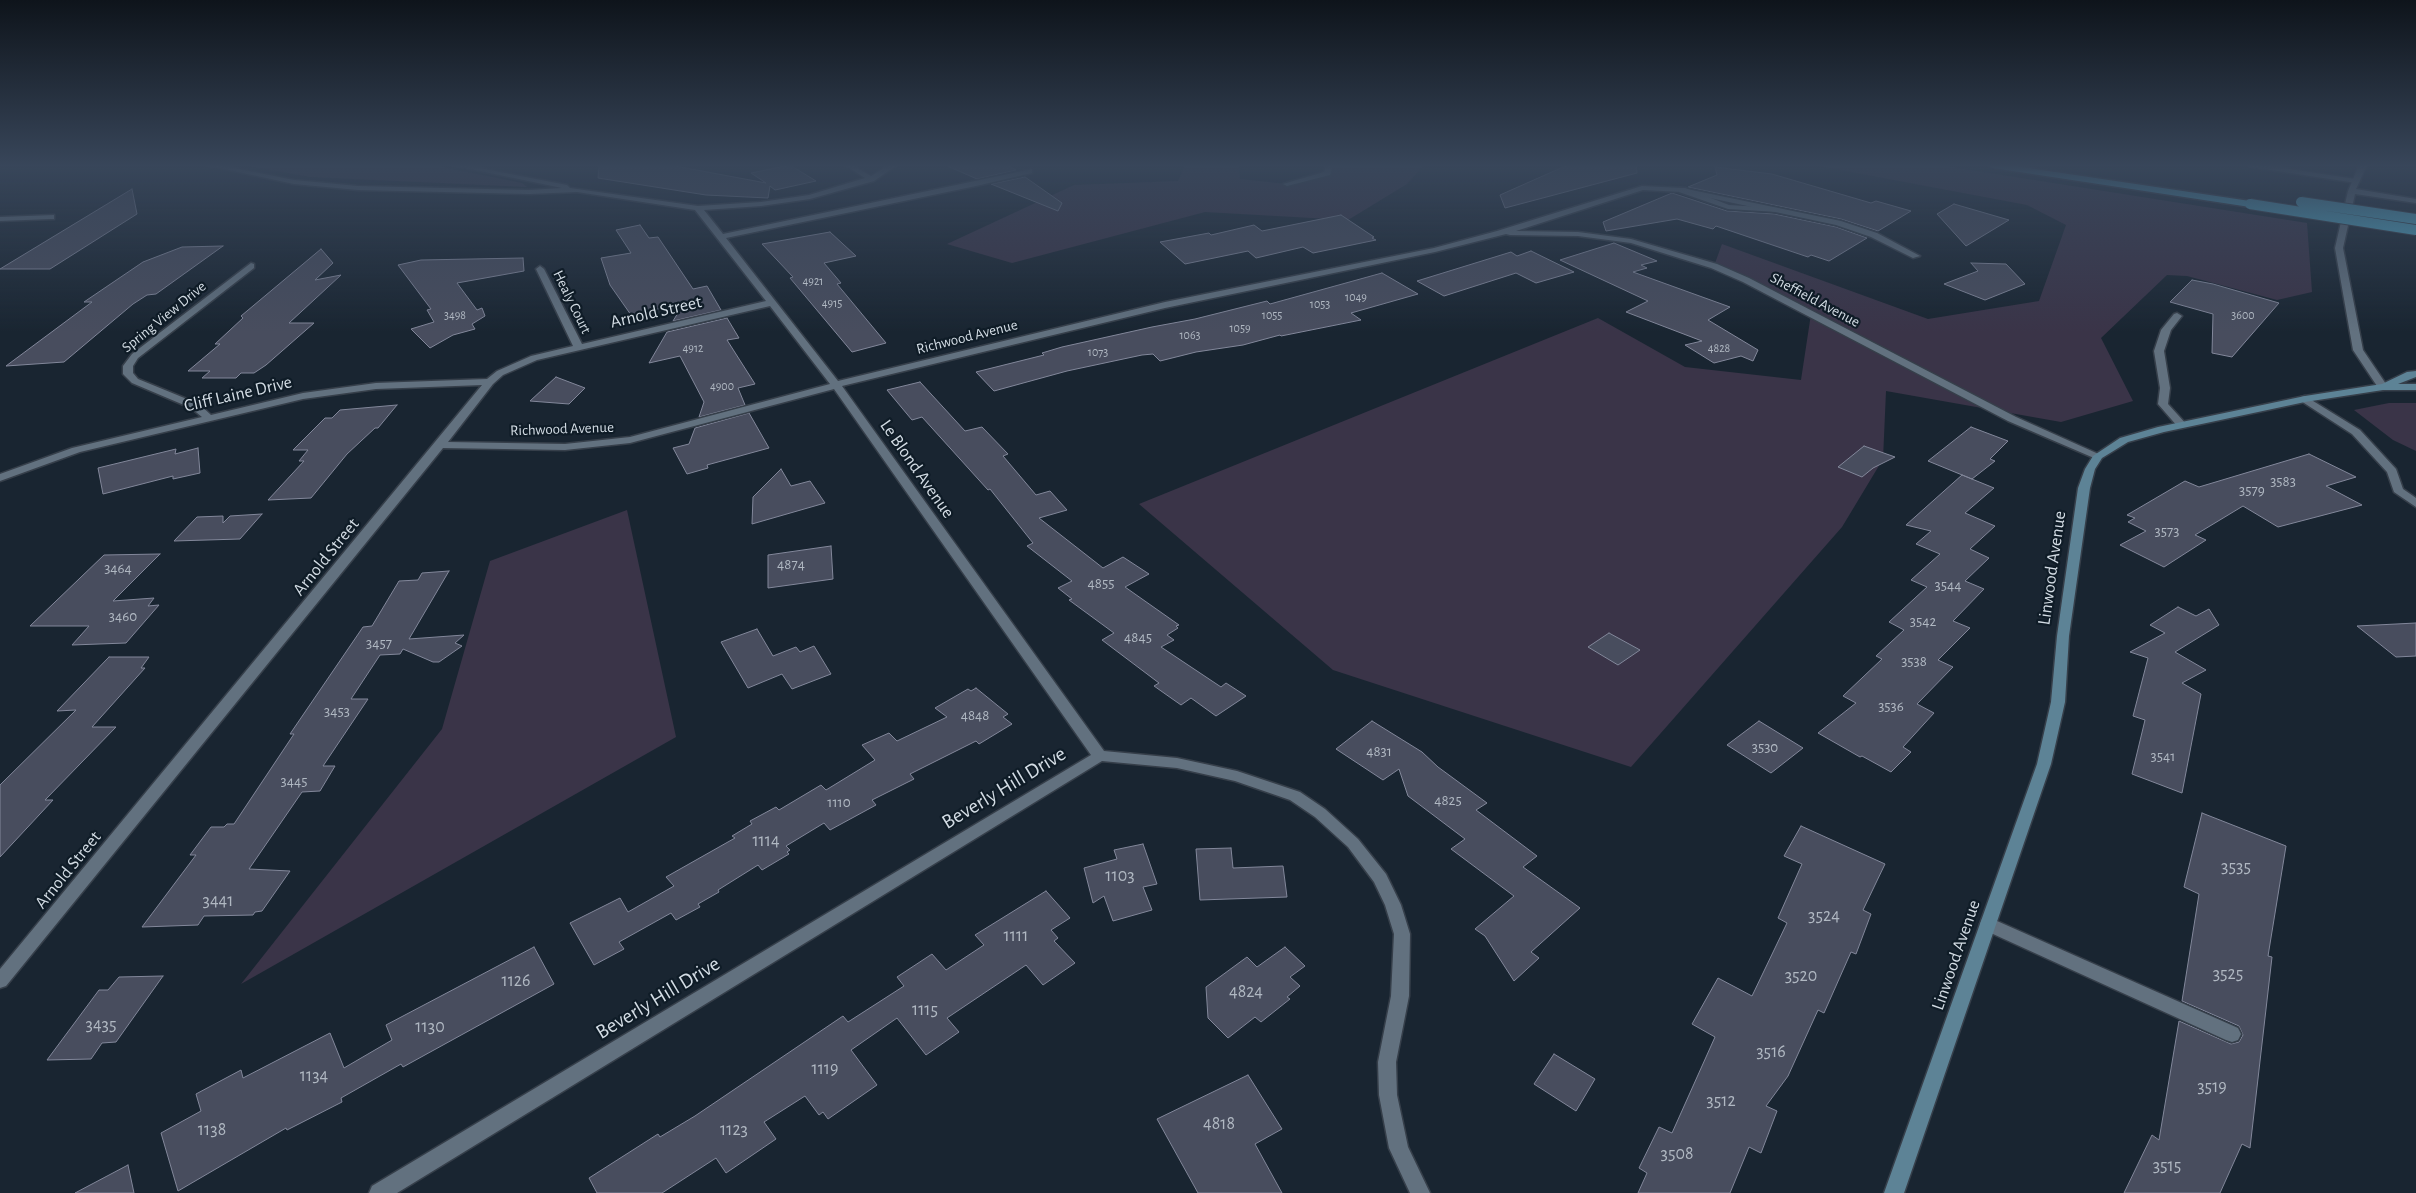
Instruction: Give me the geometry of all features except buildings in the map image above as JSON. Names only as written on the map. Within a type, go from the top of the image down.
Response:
[{"type":"highway","points":[[2356,221],[2416,230]]},
{"type":"main road","points":[[2383,387],[2410,374],[2416,374]]},
{"type":"main road","points":[[2098,456],[2124,440],[2182,425],[2305,400],[2383,387],[2416,387]]},
{"type":"main road","name":"Linwood Avenue","points":[[1894,1193],[2044,764],[2058,702],[2063,636],[2084,488],[2090,469],[2098,456]]},
{"type":"street","name":"Le Blond Avenue","points":[[708,221],[836,385],[1100,756]]},
{"type":"street","points":[[721,237],[800,221]]},
{"type":"street","points":[[1500,233],[1538,221]]},
{"type":"street","points":[[1823,221],[1854,228],[1916,256]]},
{"type":"street","points":[[2345,221],[2338,248],[2358,350],[2383,387]]},
{"type":"street","name":"Richwood Avenue","points":[[440,445],[565,447],[630,440],[836,385],[1156,308],[1435,250],[1500,233]]},
{"type":"street","name":"Sheffield Avenue","points":[[1500,233],[1605,237],[1656,247],[1714,266],[1753,283],[2012,419],[2098,456]]},
{"type":"street","name":"Spring View Drive","points":[[208,417],[195,406],[135,381],[128,374],[128,366],[135,356],[251,266]]},
{"type":"street","name":"Healy Court","points":[[540,269],[579,348]]},
{"type":"street","name":"Arnold Street","points":[[0,981],[490,382],[500,373],[515,365],[579,348],[771,303]]},
{"type":"street","points":[[2177,316],[2166,330],[2159,351],[2165,388],[2163,404],[2182,425]]},
{"type":"street","name":"Cliff Laine Drive","points":[[0,478],[76,450],[208,417],[340,390],[376,386],[490,382]]},
{"type":"street","points":[[2305,400],[2356,432],[2392,471],[2398,490],[2416,504]]},
{"type":"street","points":[[1100,756],[1185,764],[1237,776],[1295,796],[1320,813],[1353,843],[1380,878],[1393,905],[1402,934],[1400,996],[1387,1062],[1388,1095],[1399,1148],[1420,1193]]},
{"type":"street","name":"Beverly Hill Drive","points":[[379,1193],[1100,756]]},
{"type":"street","points":[[1988,924],[2232,1034]]},
{"type":"shaded area","points":[[997,221],[1172,221],[1012,263],[947,244]]},
{"type":"shaded area","points":[[2058,221],[2292,221],[2307,223],[2312,292],[2277,300],[2187,276],[2167,275],[2101,338],[2133,401],[2061,422],[1886,391],[1883,459],[1842,527],[1631,767],[1333,670],[1139,504],[1598,318],[1685,367],[1801,380],[1811,314],[1714,266],[1722,244],[1928,319],[2039,301],[2066,225]]},
{"type":"shaded area","points":[[2389,403],[2416,403],[2416,451],[2393,440],[2354,410]]},
{"type":"shaded area","points":[[627,510],[676,737],[241,984],[442,729],[490,561]]}]
